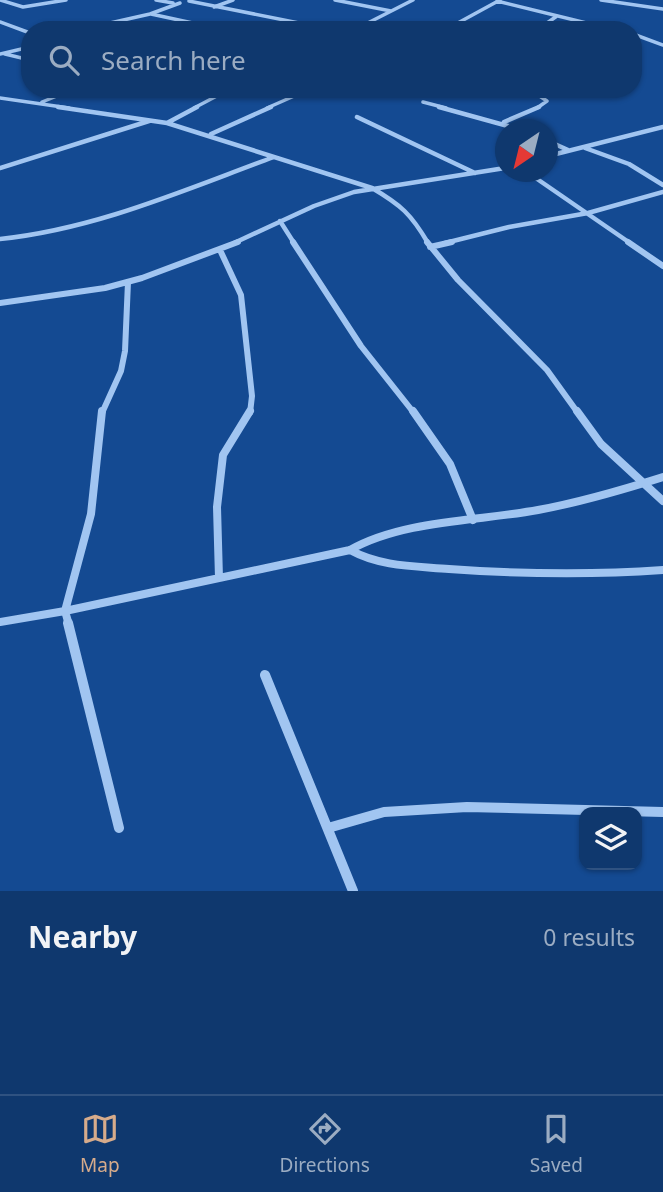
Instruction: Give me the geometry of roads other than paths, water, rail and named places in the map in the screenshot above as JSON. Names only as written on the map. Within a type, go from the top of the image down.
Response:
[{"type":"street","points":[[0,0],[8,5],[21,7],[66,0]]},
{"type":"street","points":[[156,0],[180,3]]},
{"type":"street","points":[[213,7],[233,0]]},
{"type":"street","points":[[335,0],[391,11]]},
{"type":"street","points":[[391,0],[401,6]]},
{"type":"street","points":[[372,21],[414,0]]},
{"type":"street","points":[[601,0],[663,9]]},
{"type":"street","points":[[114,21],[150,14],[191,1],[287,21]]},
{"type":"street","points":[[461,21],[498,1],[578,21]]},
{"type":"street","points":[[150,14],[183,21]]},
{"type":"street","points":[[550,21],[557,16]]},
{"type":"street","points":[[0,22],[21,30]]},
{"type":"street","points":[[642,37],[663,45]]},
{"type":"street","points":[[2,54],[21,49]]},
{"type":"street","points":[[2,54],[21,58]]},
{"type":"street","points":[[0,97],[167,123],[372,188],[408,212],[430,247],[458,280],[547,370],[601,444],[663,500]]},
{"type":"street","points":[[42,103],[53,98]]},
{"type":"street","points":[[167,123],[213,98]]},
{"type":"street","points":[[211,135],[291,98]]},
{"type":"street","points":[[511,119],[533,111],[547,101],[542,98]]},
{"type":"street","points":[[423,102],[495,120]]},
{"type":"street","points":[[357,117],[476,173]]},
{"type":"street","points":[[0,168],[149,121]]},
{"type":"street","points":[[558,153],[663,127]]},
{"type":"street","points":[[558,145],[569,150]]},
{"type":"street","points":[[583,147],[629,164],[663,185]]},
{"type":"street","points":[[0,239],[47,232],[105,218],[274,157]]},
{"type":"street","points":[[0,303],[128,282],[220,250],[314,206],[372,188],[495,170]]},
{"type":"street","points":[[542,182],[663,266]]},
{"type":"street","points":[[430,247],[509,227],[588,213],[663,192]]},
{"type":"street","points":[[280,221],[361,346],[396,387],[450,464],[473,520]]},
{"type":"street","points":[[219,578],[217,508],[223,455],[249,415],[252,396],[241,295],[220,250]]},
{"type":"street","points":[[119,828],[65,611],[91,514],[99,424],[104,404],[121,371],[125,351],[128,282]]},
{"type":"street","points":[[0,622],[65,611],[350,550],[357,544],[397,534],[539,510],[663,477]]},
{"type":"street","points":[[350,550],[362,558],[384,564],[456,570],[528,574],[663,570]]},
{"type":"street","points":[[265,675],[353,891]]},
{"type":"street","points":[[328,828],[384,812],[467,807],[663,811]]}]
